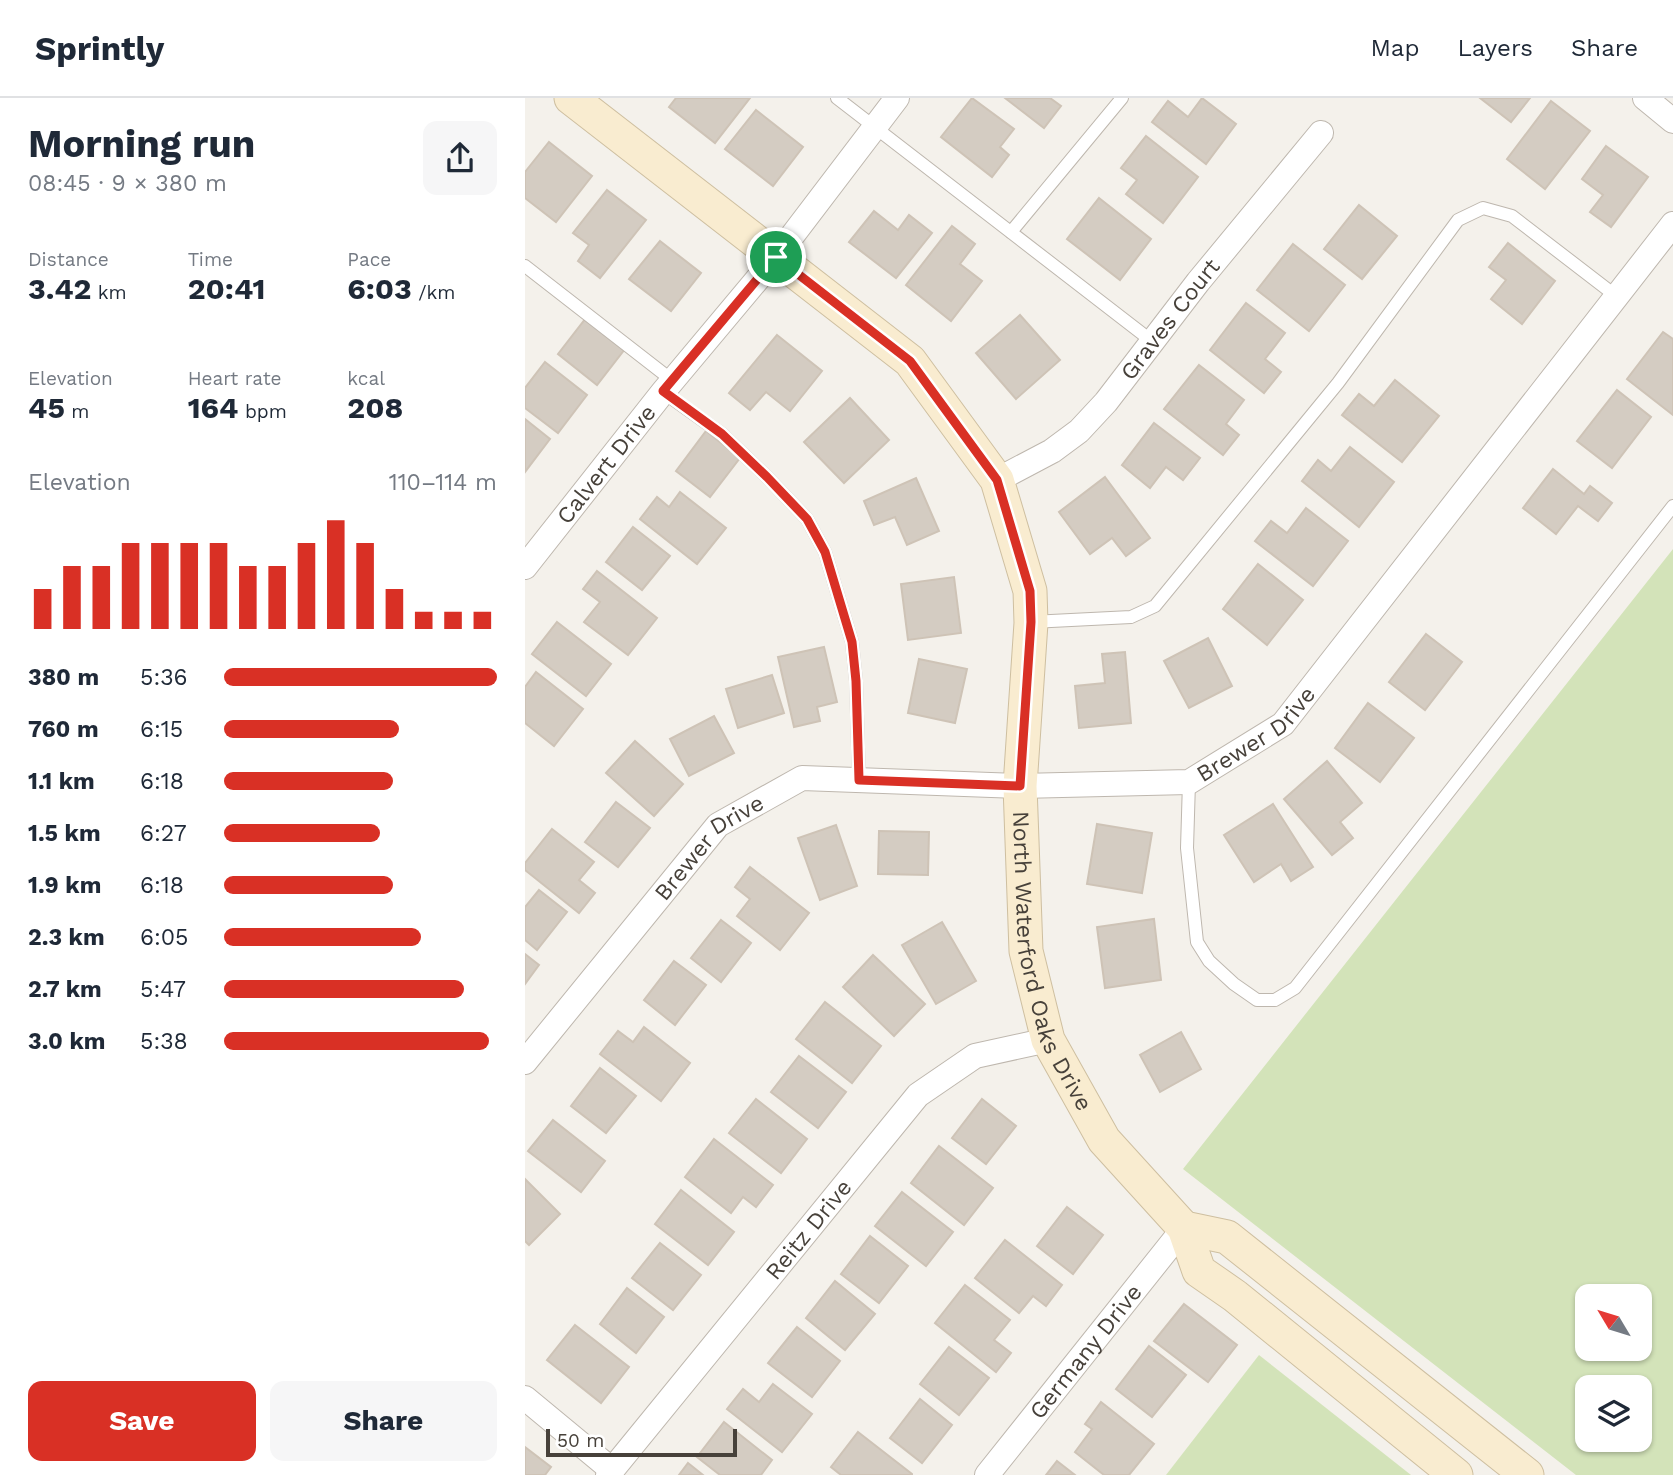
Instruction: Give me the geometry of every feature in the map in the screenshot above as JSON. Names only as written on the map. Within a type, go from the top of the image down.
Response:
[{"type":"street","name":"North Waterford Oaks Drive","points":[[571,98],[910,361],[997,480],[1030,591],[1031,622],[1020,786],[1026,951],[1048,1040],[1104,1140],[1184,1228],[1199,1271],[1234,1296],[1456,1475]]},
{"type":"street","name":"Calvert Drive","points":[[525,567],[668,386],[776,257],[897,98]]},
{"type":"street","points":[[1645,98],[1673,121]]},
{"type":"street","name":"Graves Court","points":[[997,480],[1052,451],[1079,431],[1107,402],[1198,282],[1321,133]]},
{"type":"street","name":"Brewer Drive","points":[[525,1062],[718,825],[802,778],[1020,786],[1189,782],[1283,724],[1673,224]]},
{"type":"street","name":"Reitz Drive","points":[[610,1472],[918,1095],[975,1056],[1048,1040]]},
{"type":"street","points":[[1184,1228],[1227,1237],[1527,1475]]},
{"type":"street","name":"Germany Drive","points":[[987,1475],[1184,1228]]},
{"type":"street","points":[[525,1398],[610,1472]]},
{"type":"lane","points":[[838,98],[1153,342]]},
{"type":"lane","points":[[1011,232],[1122,98]]},
{"type":"lane","points":[[1031,622],[1131,617],[1155,606],[1338,383],[1458,220],[1483,208],[1511,216],[1616,296]]},
{"type":"lane","points":[[525,266],[722,434],[807,519],[825,552],[852,642],[859,780]]},
{"type":"lane","points":[[1189,782],[1187,848],[1196,942],[1209,961],[1234,984],[1257,1000],[1275,1000],[1295,988],[1673,506]]},
{"type":"green space","points":[[1673,549],[1673,1475],[1576,1475],[1183,1169]]},
{"type":"green space","points":[[1259,1355],[1411,1475],[1166,1475]]},
{"type":"building","points":[[676,98],[750,98],[715,143],[669,107]]},
{"type":"building","points":[[972,98],[1014,129],[1000,147],[1009,155],[992,177],[941,137]]},
{"type":"building","points":[[1005,98],[1050,98],[1061,106],[1044,128]]},
{"type":"building","points":[[1202,98],[1236,124],[1206,164],[1152,122],[1168,101],[1188,117]]},
{"type":"building","points":[[1480,98],[1530,98],[1511,122]]},
{"type":"building","points":[[1551,101],[1590,131],[1545,189],[1507,159]]},
{"type":"building","points":[[756,110],[803,147],[773,186],[725,149]]},
{"type":"building","points":[[1146,136],[1198,177],[1163,223],[1126,194],[1137,180],[1121,168]]},
{"type":"building","points":[[549,142],[592,176],[556,222],[525,198],[525,172]]},
{"type":"building","points":[[1606,146],[1648,177],[1611,227],[1590,212],[1603,195],[1582,179]]},
{"type":"building","points":[[607,190],[646,220],[600,278],[578,261],[589,245],[573,233]]},
{"type":"building","points":[[1099,198],[1151,239],[1120,280],[1067,239]]},
{"type":"building","points":[[1359,205],[1397,236],[1362,279],[1324,249]]},
{"type":"building","points":[[874,211],[898,230],[909,215],[932,233],[896,278],[849,242]]},
{"type":"building","points":[[952,226],[975,244],[960,264],[982,281],[951,321],[906,285]]},
{"type":"building","points":[[660,241],[701,273],[671,311],[629,279]]},
{"type":"building","points":[[1508,243],[1555,281],[1522,324],[1491,299],[1506,280],[1489,267]]},
{"type":"building","points":[[1293,244],[1345,285],[1309,331],[1257,290]]},
{"type":"building","points":[[1246,303],[1285,333],[1265,359],[1281,372],[1264,393],[1210,350]]},
{"type":"building","points":[[1020,315],[1060,360],[1016,399],[976,353]]},
{"type":"building","points":[[586,318],[625,349],[597,385],[558,354]]},
{"type":"building","points":[[1663,332],[1673,339],[1673,415],[1627,379]]},
{"type":"building","points":[[777,335],[822,371],[790,411],[766,392],[750,410],[729,393]]},
{"type":"building","points":[[545,362],[587,395],[558,433],[525,408],[525,388]]},
{"type":"building","points":[[1199,365],[1244,400],[1226,424],[1239,435],[1223,455],[1164,409]]},
{"type":"building","points":[[1395,380],[1439,416],[1402,462],[1342,415],[1359,394],[1374,406]]},
{"type":"building","points":[[1617,390],[1651,417],[1612,468],[1577,441]]},
{"type":"building","points":[[850,398],[889,440],[844,483],[804,442]]},
{"type":"building","points":[[525,419],[550,439],[525,472]]},
{"type":"building","points":[[1154,423],[1200,458],[1183,480],[1166,467],[1150,488],[1122,465]]},
{"type":"building","points":[[706,431],[740,458],[710,497],[676,471]]},
{"type":"building","points":[[1350,447],[1394,482],[1359,527],[1302,481],[1318,460],[1331,471]]},
{"type":"building","points":[[1553,469],[1584,494],[1590,486],[1612,503],[1598,521],[1578,506],[1556,534],[1523,508]]},
{"type":"building","points":[[1105,477],[1150,538],[1126,556],[1112,538],[1090,554],[1059,512]]},
{"type":"building","points":[[916,478],[939,531],[907,545],[895,517],[874,525],[864,501]]},
{"type":"building","points":[[680,492],[726,528],[697,564],[640,519],[657,497],[669,507]]},
{"type":"building","points":[[1306,508],[1348,541],[1313,586],[1255,541],[1271,521],[1287,533]]},
{"type":"building","points":[[633,527],[670,556],[642,590],[606,562]]},
{"type":"building","points":[[1258,564],[1303,600],[1267,645],[1223,609]]},
{"type":"building","points":[[597,571],[657,618],[628,655],[584,622],[600,602],[583,589]]},
{"type":"building","points":[[954,577],[961,633],[908,640],[901,584]]},
{"type":"building","points":[[557,622],[611,664],[586,696],[532,654]]},
{"type":"building","points":[[1426,634],[1462,662],[1425,710],[1389,682]]},
{"type":"building","points":[[1208,638],[1232,686],[1189,708],[1164,661]]},
{"type":"building","points":[[824,647],[837,702],[817,707],[820,721],[794,727],[778,657]]},
{"type":"building","points":[[1125,652],[1131,723],[1079,728],[1075,686],[1105,683],[1102,654]]},
{"type":"building","points":[[919,659],[967,669],[955,723],[908,713]]},
{"type":"building","points":[[536,672],[583,709],[554,746],[525,723],[525,687]]},
{"type":"building","points":[[772,675],[784,713],[738,728],[726,689]]},
{"type":"building","points":[[1368,703],[1414,738],[1380,782],[1335,748]]},
{"type":"building","points":[[714,716],[734,753],[689,776],[670,739]]},
{"type":"building","points":[[635,741],[683,784],[654,816],[606,773]]},
{"type":"building","points":[[1327,761],[1362,803],[1340,822],[1353,838],[1332,855],[1284,799]]},
{"type":"building","points":[[616,802],[650,828],[618,867],[585,842]]},
{"type":"building","points":[[1273,804],[1313,867],[1291,881],[1281,864],[1254,882],[1224,835]]},
{"type":"building","points":[[1097,824],[1152,833],[1142,893],[1087,884]]},
{"type":"building","points":[[836,825],[857,886],[820,900],[798,838]]},
{"type":"building","points":[[552,829],[594,862],[579,880],[595,893],[579,913],[525,870],[525,863]]},
{"type":"building","points":[[879,831],[929,832],[928,875],[878,874]]},
{"type":"building","points":[[750,867],[809,913],[780,950],[737,916],[750,899],[735,887]]},
{"type":"building","points":[[539,890],[567,912],[537,950],[525,940],[525,907]]},
{"type":"building","points":[[1154,919],[1161,980],[1105,988],[1097,927]]},
{"type":"building","points":[[721,920],[751,943],[721,982],[691,958]]},
{"type":"building","points":[[942,922],[976,981],[936,1004],[902,945]]},
{"type":"building","points":[[525,954],[539,965],[525,984]]},
{"type":"building","points":[[873,955],[925,1004],[894,1036],[843,987]]},
{"type":"building","points":[[674,961],[706,985],[675,1025],[644,1000]]},
{"type":"building","points":[[825,1002],[881,1046],[852,1083],[796,1039]]},
{"type":"building","points":[[644,1027],[690,1063],[661,1101],[600,1054],[618,1031],[633,1042]]},
{"type":"building","points":[[1181,1032],[1201,1069],[1160,1092],[1140,1055]]},
{"type":"building","points":[[799,1056],[846,1092],[818,1128],[771,1092]]},
{"type":"building","points":[[600,1068],[636,1096],[606,1133],[571,1106]]},
{"type":"building","points":[[756,1099],[807,1139],[781,1173],[729,1133]]},
{"type":"building","points":[[982,1099],[1016,1126],[986,1164],[952,1138]]},
{"type":"building","points":[[553,1120],[605,1161],[581,1192],[528,1151]]},
{"type":"building","points":[[714,1139],[773,1185],[756,1207],[743,1197],[731,1213],[685,1177]]},
{"type":"building","points":[[939,1146],[993,1188],[964,1225],[911,1183]]},
{"type":"building","points":[[525,1179],[560,1214],[529,1245],[525,1241]]},
{"type":"building","points":[[681,1190],[734,1232],[708,1265],[655,1224]]},
{"type":"building","points":[[902,1192],[953,1232],[926,1266],[875,1226]]},
{"type":"building","points":[[1067,1207],[1103,1235],[1073,1274],[1037,1246]]},
{"type":"building","points":[[870,1236],[908,1266],[879,1303],[841,1274]]},
{"type":"building","points":[[1005,1240],[1062,1285],[1046,1306],[1033,1296],[1019,1313],[975,1278]]},
{"type":"building","points":[[660,1243],[701,1275],[673,1310],[632,1278]]},
{"type":"building","points":[[835,1281],[875,1314],[845,1350],[806,1318]]},
{"type":"building","points":[[965,1285],[1010,1320],[994,1340],[1011,1353],[996,1372],[935,1323]]},
{"type":"building","points":[[627,1288],[664,1317],[636,1353],[600,1324]]},
{"type":"building","points":[[1184,1304],[1237,1345],[1208,1382],[1154,1341]]},
{"type":"building","points":[[575,1325],[629,1367],[601,1403],[547,1360]]},
{"type":"building","points":[[797,1327],[840,1361],[812,1397],[768,1363]]},
{"type":"building","points":[[1149,1346],[1186,1375],[1152,1417],[1116,1389]]},
{"type":"building","points":[[949,1347],[989,1378],[959,1415],[920,1384]]},
{"type":"building","points":[[773,1384],[812,1414],[782,1452],[727,1409],[743,1389],[759,1402]]},
{"type":"building","points":[[920,1399],[952,1425],[922,1463],[890,1438]]},
{"type":"building","points":[[1101,1402],[1154,1444],[1129,1475],[1104,1475],[1075,1452],[1092,1429],[1085,1424]]},
{"type":"building","points":[[724,1422],[772,1460],[761,1475],[720,1475],[697,1457]]},
{"type":"building","points":[[858,1432],[912,1475],[841,1475],[831,1467]]},
{"type":"building","points":[[525,1447],[551,1467],[545,1475],[525,1475]]},
{"type":"building","points":[[1057,1461],[1075,1475],[1046,1475]]},
{"type":"building","points":[[688,1463],[703,1475],[679,1475]]},
{"type":"route","points":[[776,257],[910,361],[997,480],[1030,591],[1031,622],[1020,786],[859,780],[852,642],[825,552],[807,519],[767,477],[722,434],[663,391],[776,257]]}]
